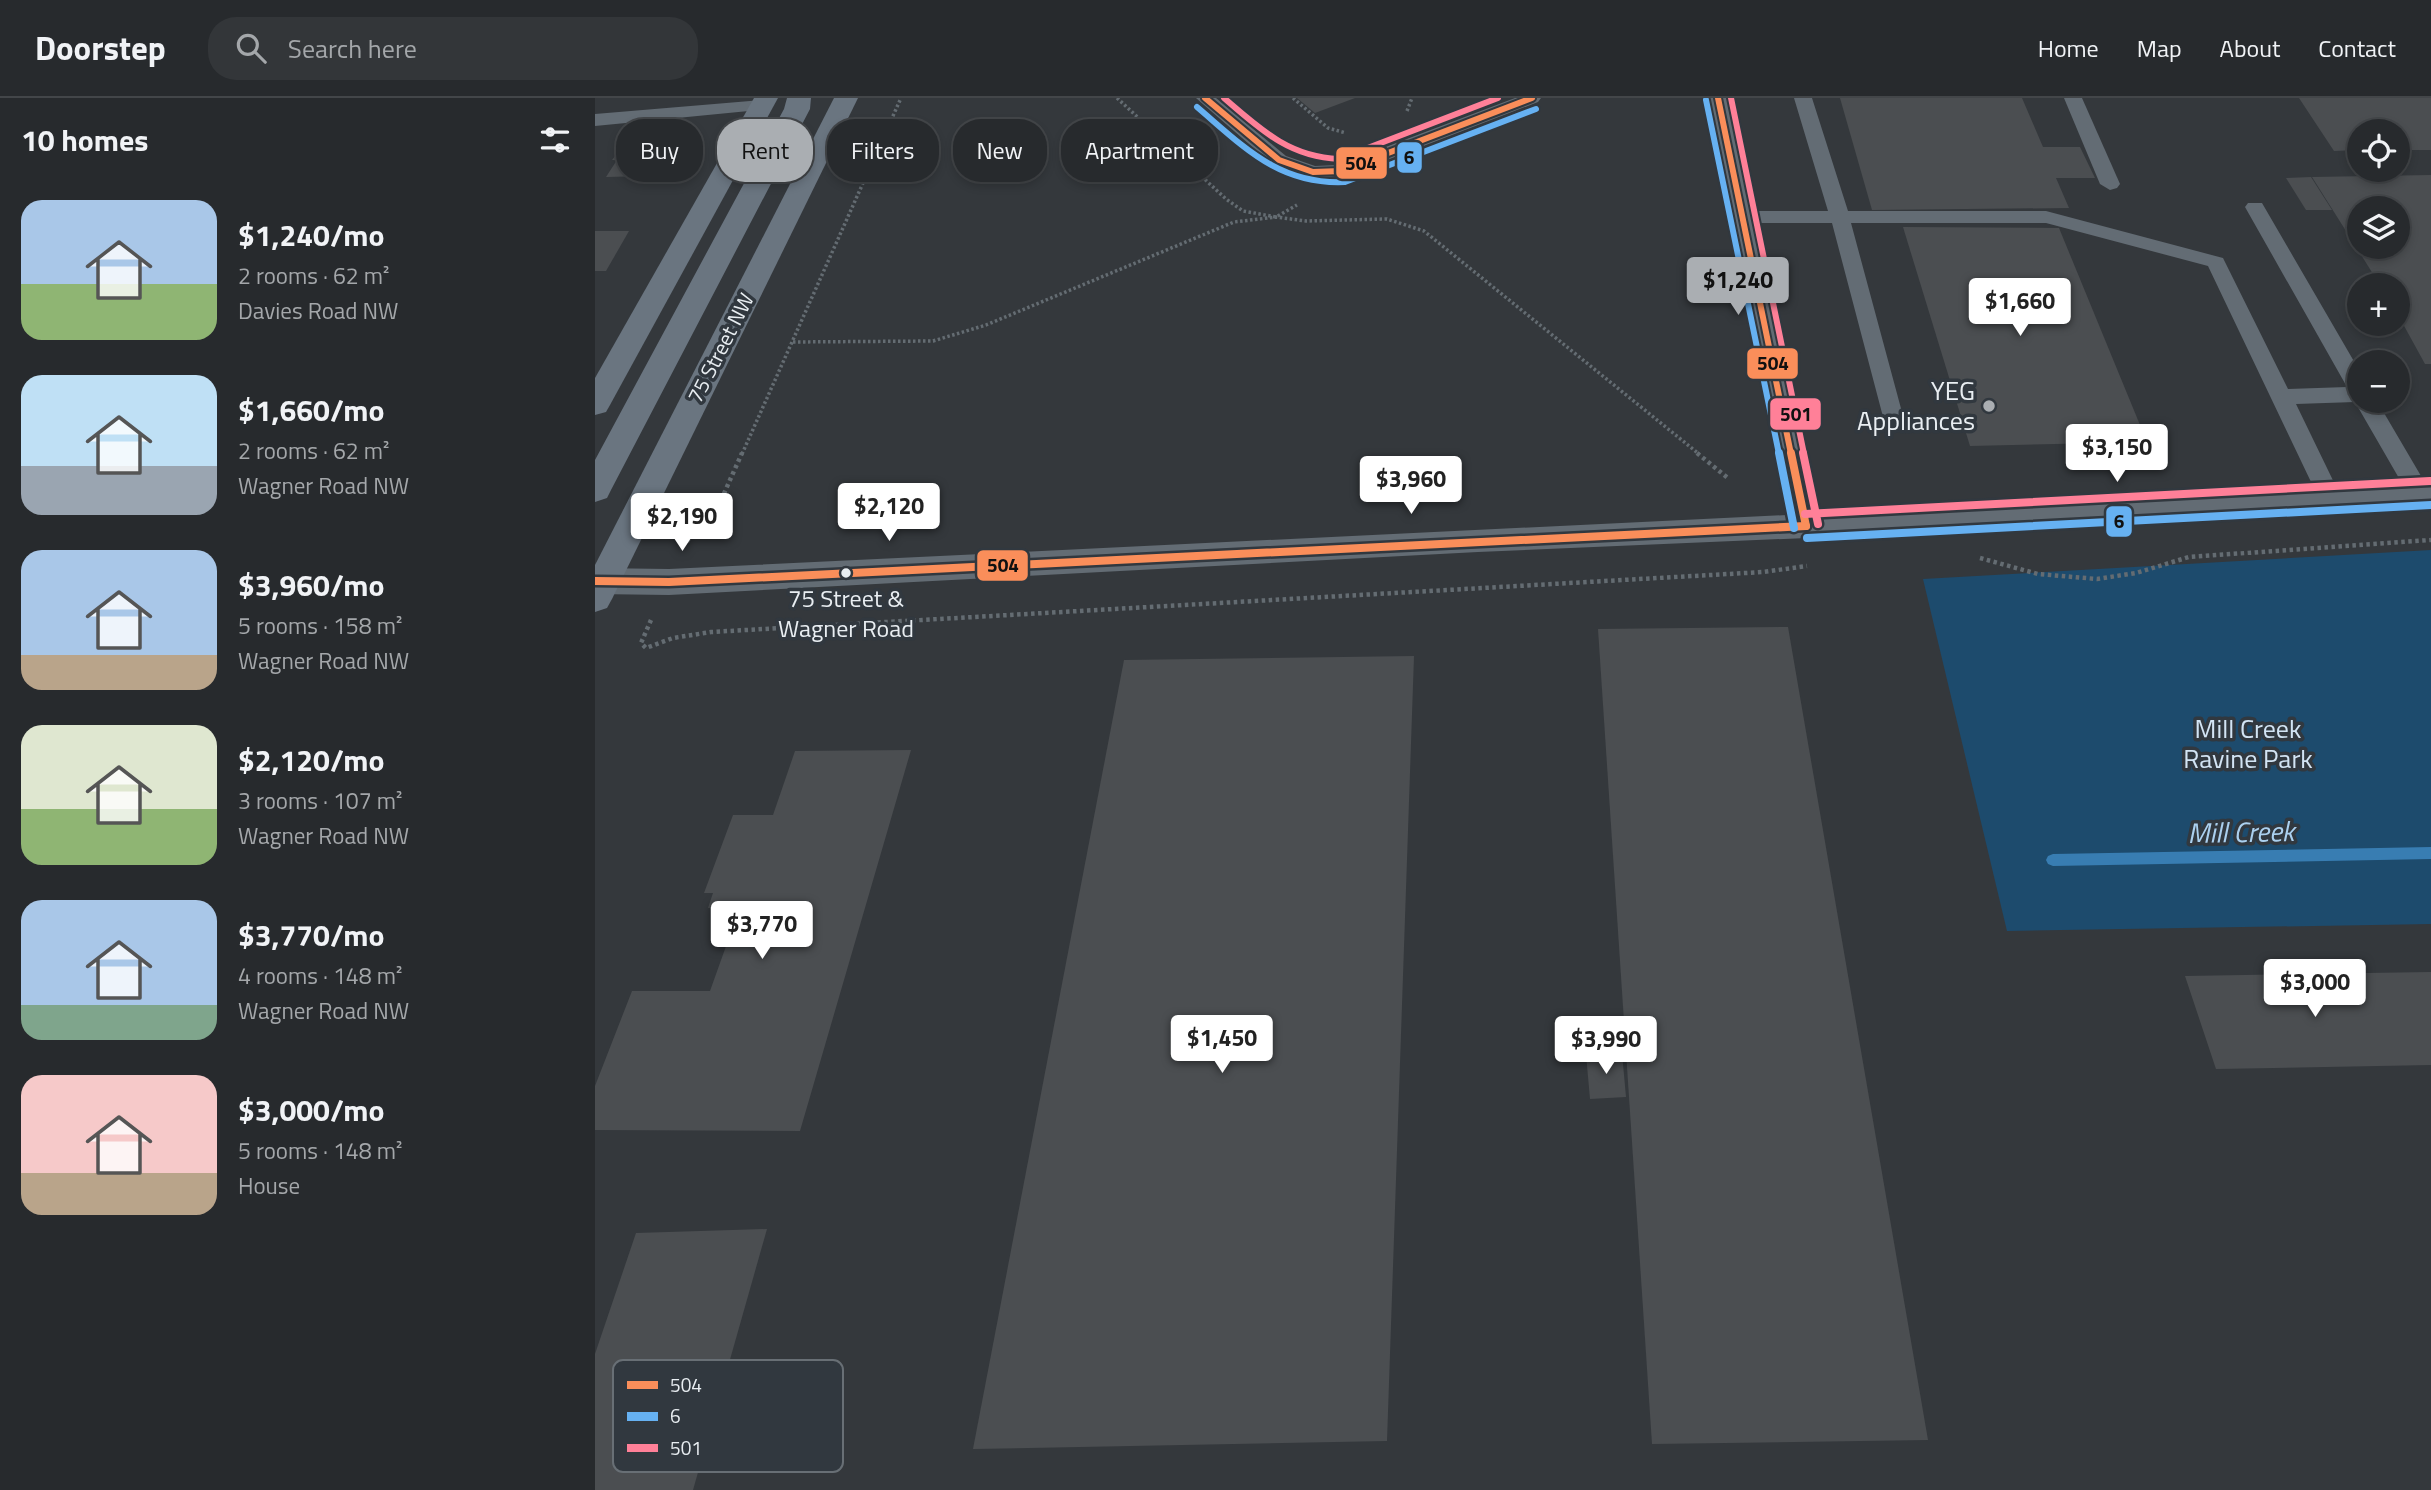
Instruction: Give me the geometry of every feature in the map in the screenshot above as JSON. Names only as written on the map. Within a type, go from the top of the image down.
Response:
[{"type":"main road","points":[[595,490],[797,109],[799,98]]},
{"type":"main road","name":"75 Street NW","points":[[597,584],[846,98]]},
{"type":"main road","points":[[595,405],[764,101]]},
{"type":"street","points":[[1718,98],[1806,526]]},
{"type":"street","points":[[597,584],[1806,526],[2425,493]]},
{"type":"lane","points":[[1205,98],[1279,160],[1313,172],[1341,171],[1532,98]]},
{"type":"lane","points":[[1479,98],[1496,111]]},
{"type":"lane","points":[[1803,98],[1840,217],[1895,427]]},
{"type":"lane","points":[[2073,98],[2111,184]]},
{"type":"lane","points":[[595,120],[764,101]]},
{"type":"lane","points":[[2255,207],[2347,367]]},
{"type":"lane","points":[[1743,217],[2046,217],[2216,262],[2330,499]]},
{"type":"lane","points":[[2281,397],[2347,394]]},
{"type":"lane","points":[[2374,413],[2425,493]]},
{"type":"path","points":[[692,530],[714,516],[901,98]]},
{"type":"path","points":[[1117,98],[1226,199],[1243,211],[1306,220],[1387,219],[1408,223],[1424,231],[1729,479]]},
{"type":"path","points":[[1293,98],[1328,128],[1338,133],[1352,132]]},
{"type":"path","points":[[1399,116],[1412,104],[1412,98]]},
{"type":"path","points":[[793,342],[933,341],[986,325],[1234,222],[1276,216],[1297,205]]},
{"type":"path","points":[[1978,557],[2023,571],[2069,579],[2097,580],[2139,573],[2171,560],[2189,557],[2431,540]]},
{"type":"path","points":[[641,643],[646,648],[673,638],[711,632],[1763,572],[1768,569]]},
{"type":"green space","name":"Mill Creek Ravine Park","points":[[2431,550],[2431,924],[2007,931],[1923,579]]},
{"type":"building","points":[[1297,98],[1355,98],[1315,113]]},
{"type":"building","points":[[1840,98],[2022,98],[2043,147],[2080,147],[2095,178],[2056,178],[2069,208],[1872,210]]},
{"type":"building","points":[[2299,98],[2431,98],[2431,150],[2410,150],[2410,119],[2347,119],[2347,150],[2334,151]]},
{"type":"building","points":[[616,162],[616,177],[606,177]]},
{"type":"building","points":[[2410,175],[2431,175],[2431,364],[2425,364],[2410,336],[2410,273],[2372,273],[2364,259],[2410,259],[2410,196],[2347,196],[2347,233],[2312,177],[2347,176],[2347,182],[2410,182]]},
{"type":"building","points":[[2311,177],[2332,210],[2306,210],[2286,178]]},
{"type":"building","points":[[1903,227],[2059,228],[2147,442],[1970,446]]},
{"type":"building","points":[[595,231],[629,231],[606,271],[595,271]]},
{"type":"building","points":[[1788,627],[1928,1440],[1652,1444],[1598,629]]},
{"type":"building","points":[[1414,656],[1387,1441],[973,1449],[1124,660]]},
{"type":"building","points":[[911,750],[800,1131],[595,1130],[595,1086],[632,991],[710,991],[740,907],[708,908],[713,893],[704,893],[733,815],[773,815],[795,751]]},
{"type":"building","points":[[2431,972],[2431,1065],[2216,1069],[2185,976]]},
{"type":"building","points":[[1622,1053],[1626,1097],[1590,1099],[1586,1054]]},
{"type":"building","points":[[767,1229],[730,1360],[613,1360],[613,1472],[698,1472],[693,1490],[595,1490],[595,1354],[636,1233]]},
{"type":"waterway","name":"Mill Creek","points":[[2053,860],[2431,853]]},
{"type":"transit line","name":"504","points":[[1205,98],[1279,160],[1313,172],[1341,171],[1532,98]]},
{"type":"transit line","name":"501","points":[[1224,98],[1289,149],[1304,155],[1339,159],[1498,98]]},
{"type":"transit line","name":"504","points":[[1718,98],[1806,526]]},
{"type":"transit line","name":"501","points":[[1731,98],[1818,524]]},
{"type":"transit line","name":"6","points":[[1706,100],[1794,528]]},
{"type":"transit line","name":"6","points":[[1197,107],[1264,162],[1302,180],[1323,183],[1345,182],[1536,109]]},
{"type":"transit line","name":"501","points":[[1805,514],[2430,481]]},
{"type":"transit line","name":"6","points":[[1807,538],[2431,505]]},
{"type":"transit line","name":"504","points":[[595,581],[669,582],[1806,526]]},
{"type":"place","name":"YEG Appliances","points":[[1989,406]]},
{"type":"place","name":"75 Street & Wagner Road","points":[[846,573]]}]
